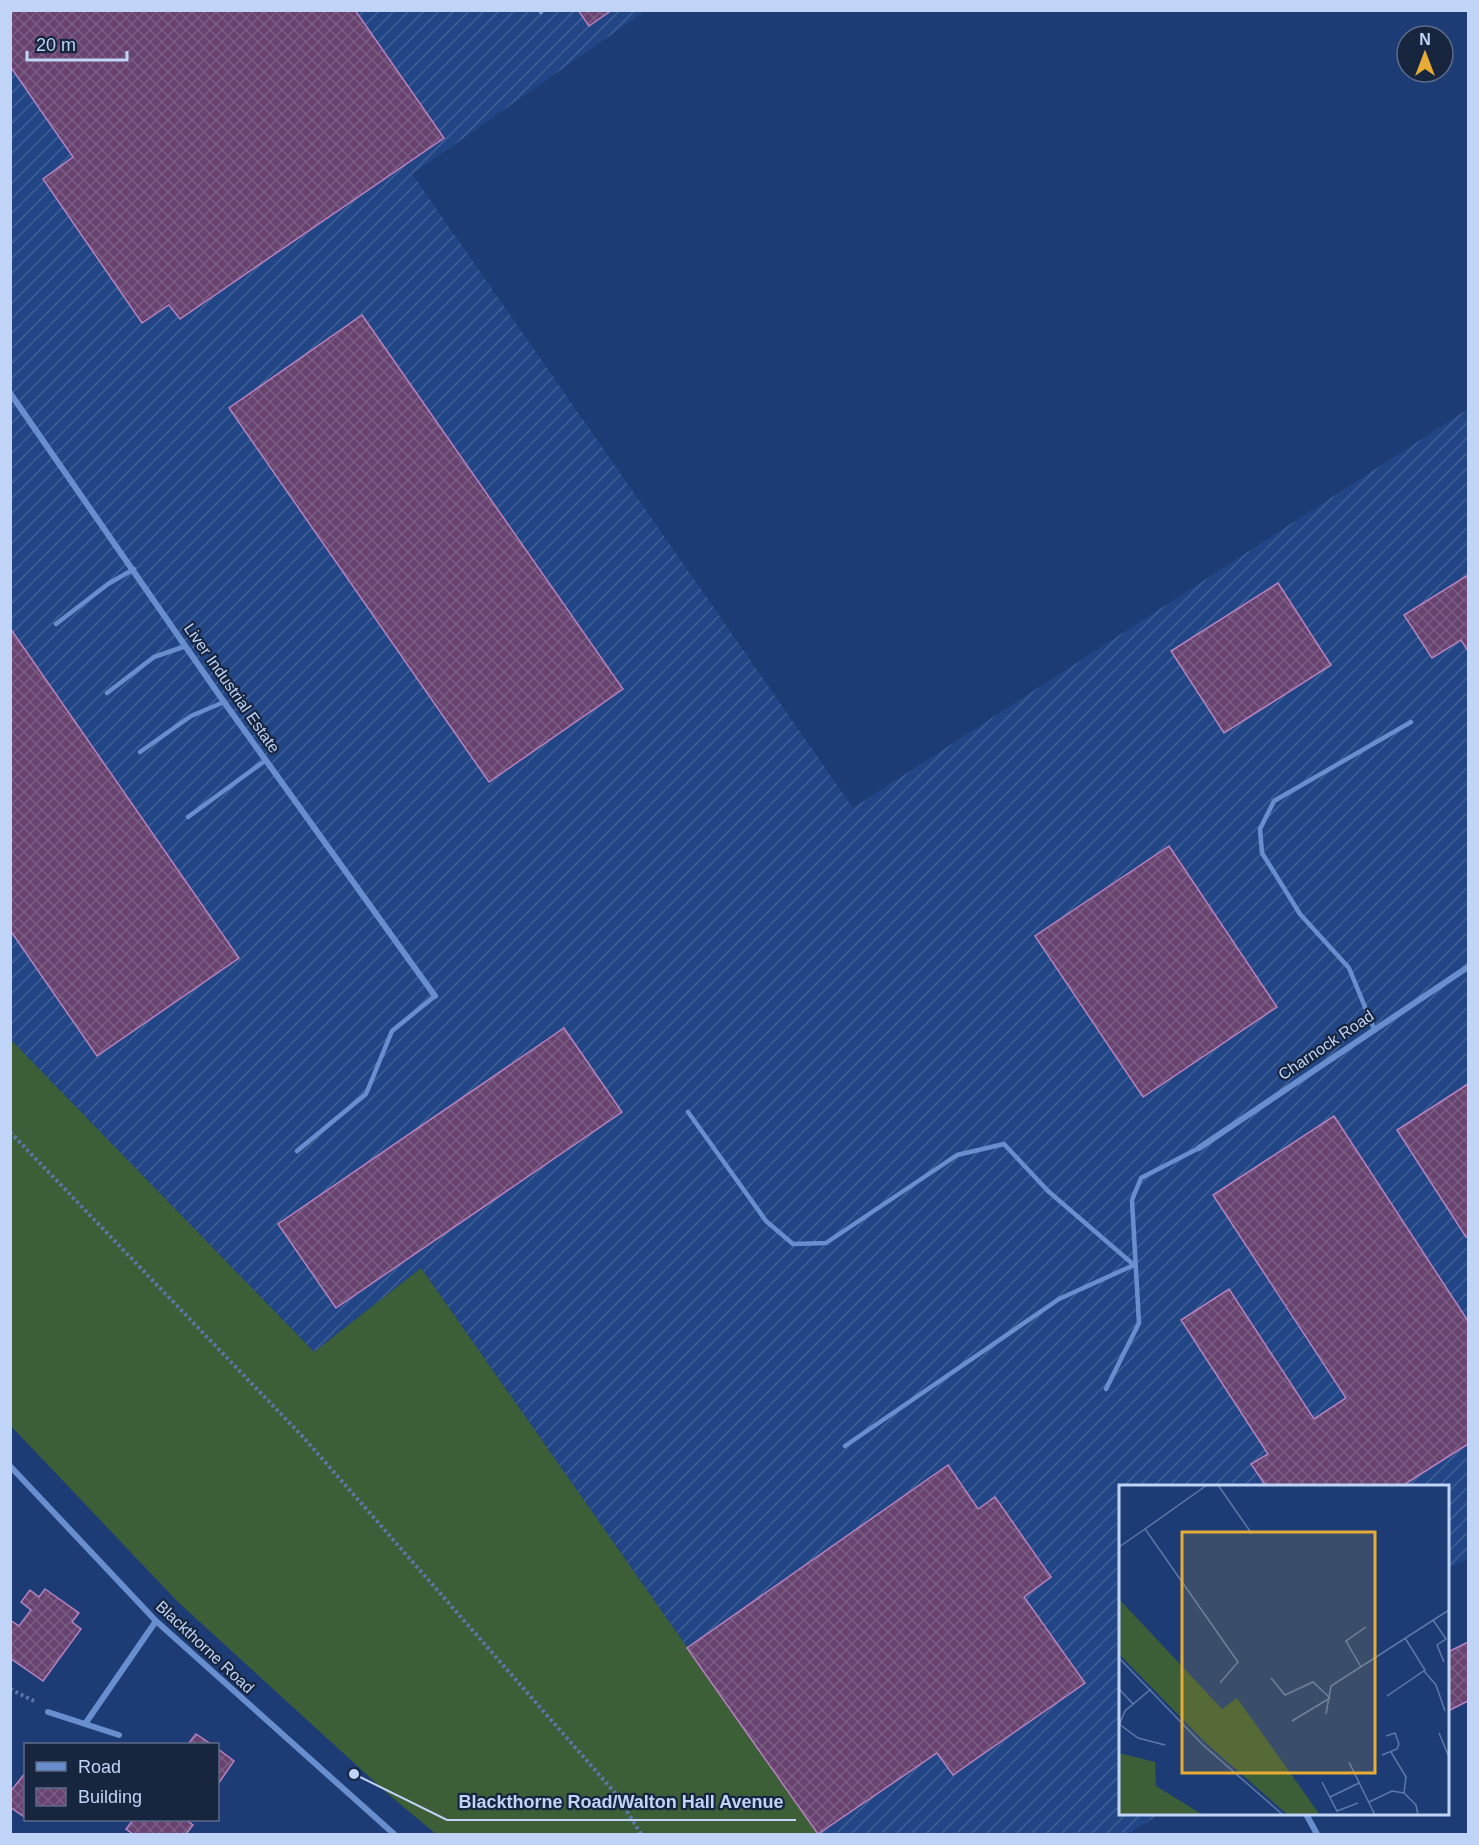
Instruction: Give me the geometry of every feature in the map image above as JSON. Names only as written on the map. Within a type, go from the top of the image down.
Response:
[{"type":"street","name":"Liver Industrial Estate","points":[[10,393],[134,568],[225,702],[435,996]]},
{"type":"street","name":"Charnock Road","points":[[1199,1148],[1468,967]]},
{"type":"street","name":"Blackthorne Road","points":[[10,1466],[156,1621],[394,1834]]},
{"type":"street","points":[[85,1724],[156,1621]]},
{"type":"street","points":[[48,1712],[119,1735]]},
{"type":"street","points":[[1307,1815],[1317,1834]]},
{"type":"lane","points":[[56,624],[108,584],[134,568]]},
{"type":"lane","points":[[107,693],[154,657],[186,646]]},
{"type":"lane","points":[[140,752],[191,716],[225,702]]},
{"type":"lane","points":[[1374,1029],[1349,968],[1300,914],[1262,852],[1260,829],[1274,801],[1411,722]]},
{"type":"lane","points":[[188,817],[266,760]]},
{"type":"lane","points":[[297,1151],[366,1094],[392,1031],[435,996]]},
{"type":"lane","points":[[688,1112],[766,1221],[794,1245],[826,1243],[957,1155],[1004,1144],[1048,1191],[1134,1265]]},
{"type":"lane","points":[[1106,1389],[1138,1323],[1132,1200],[1141,1178],[1199,1148]]},
{"type":"lane","points":[[845,1446],[1059,1299],[1134,1265]]},
{"type":"path","points":[[10,1132],[304,1438],[616,1794],[641,1834]]},
{"type":"shaded area","points":[[11,11],[645,11],[412,174],[853,808],[1468,409],[1468,1559],[1449,1568],[1449,1485],[1119,1485],[1119,1815],[1158,1815],[1128,1834],[818,1834],[421,1268],[314,1352],[11,1040]]},
{"type":"green space","points":[[11,1040],[314,1352],[421,1268],[818,1834],[436,1834],[388,1794],[178,1602],[11,1426]]},
{"type":"building","points":[[10,10],[355,10],[444,138],[180,319],[169,305],[142,323],[43,179],[73,157],[10,66]]},
{"type":"building","points":[[578,10],[612,10],[589,26]]},
{"type":"building","points":[[362,315],[623,689],[489,782],[229,408]]},
{"type":"building","points":[[1468,575],[1468,651],[1461,640],[1432,658],[1404,615]]},
{"type":"building","points":[[1278,583],[1331,665],[1224,733],[1171,651]]},
{"type":"building","points":[[10,628],[239,958],[97,1056],[10,930]]},
{"type":"building","points":[[1169,846],[1277,1007],[1143,1097],[1035,936]]},
{"type":"building","points":[[564,1028],[622,1112],[336,1308],[278,1224]]},
{"type":"building","points":[[1468,1084],[1468,1235],[1466,1237],[1397,1130]]},
{"type":"building","points":[[1334,1116],[1468,1321],[1468,1444],[1404,1485],[1265,1485],[1251,1464],[1268,1454],[1181,1320],[1229,1289],[1314,1419],[1346,1398],[1213,1195]]},
{"type":"building","points":[[948,1465],[978,1509],[995,1497],[1051,1577],[1024,1597],[1085,1683],[953,1775],[937,1753],[818,1834],[687,1648]]},
{"type":"building","points":[[45,1589],[79,1613],[72,1622],[81,1629],[43,1681],[10,1658],[10,1620],[19,1626],[31,1610],[21,1602],[30,1590],[39,1597]]},
{"type":"building","points":[[1468,1642],[1468,1701],[1449,1710],[1449,1652]]},
{"type":"building","points":[[196,1734],[210,1743],[189,1743]]},
{"type":"building","points":[[219,1750],[234,1761],[219,1783]]},
{"type":"building","points":[[24,1774],[24,1817],[10,1807],[10,1792]]},
{"type":"building","points":[[132,1821],[187,1821],[193,1825],[186,1834],[133,1834],[126,1829]]},
{"type":"place","name":"Blackthorne Road/Walton Hall Avenue","points":[[354,1774]]}]
